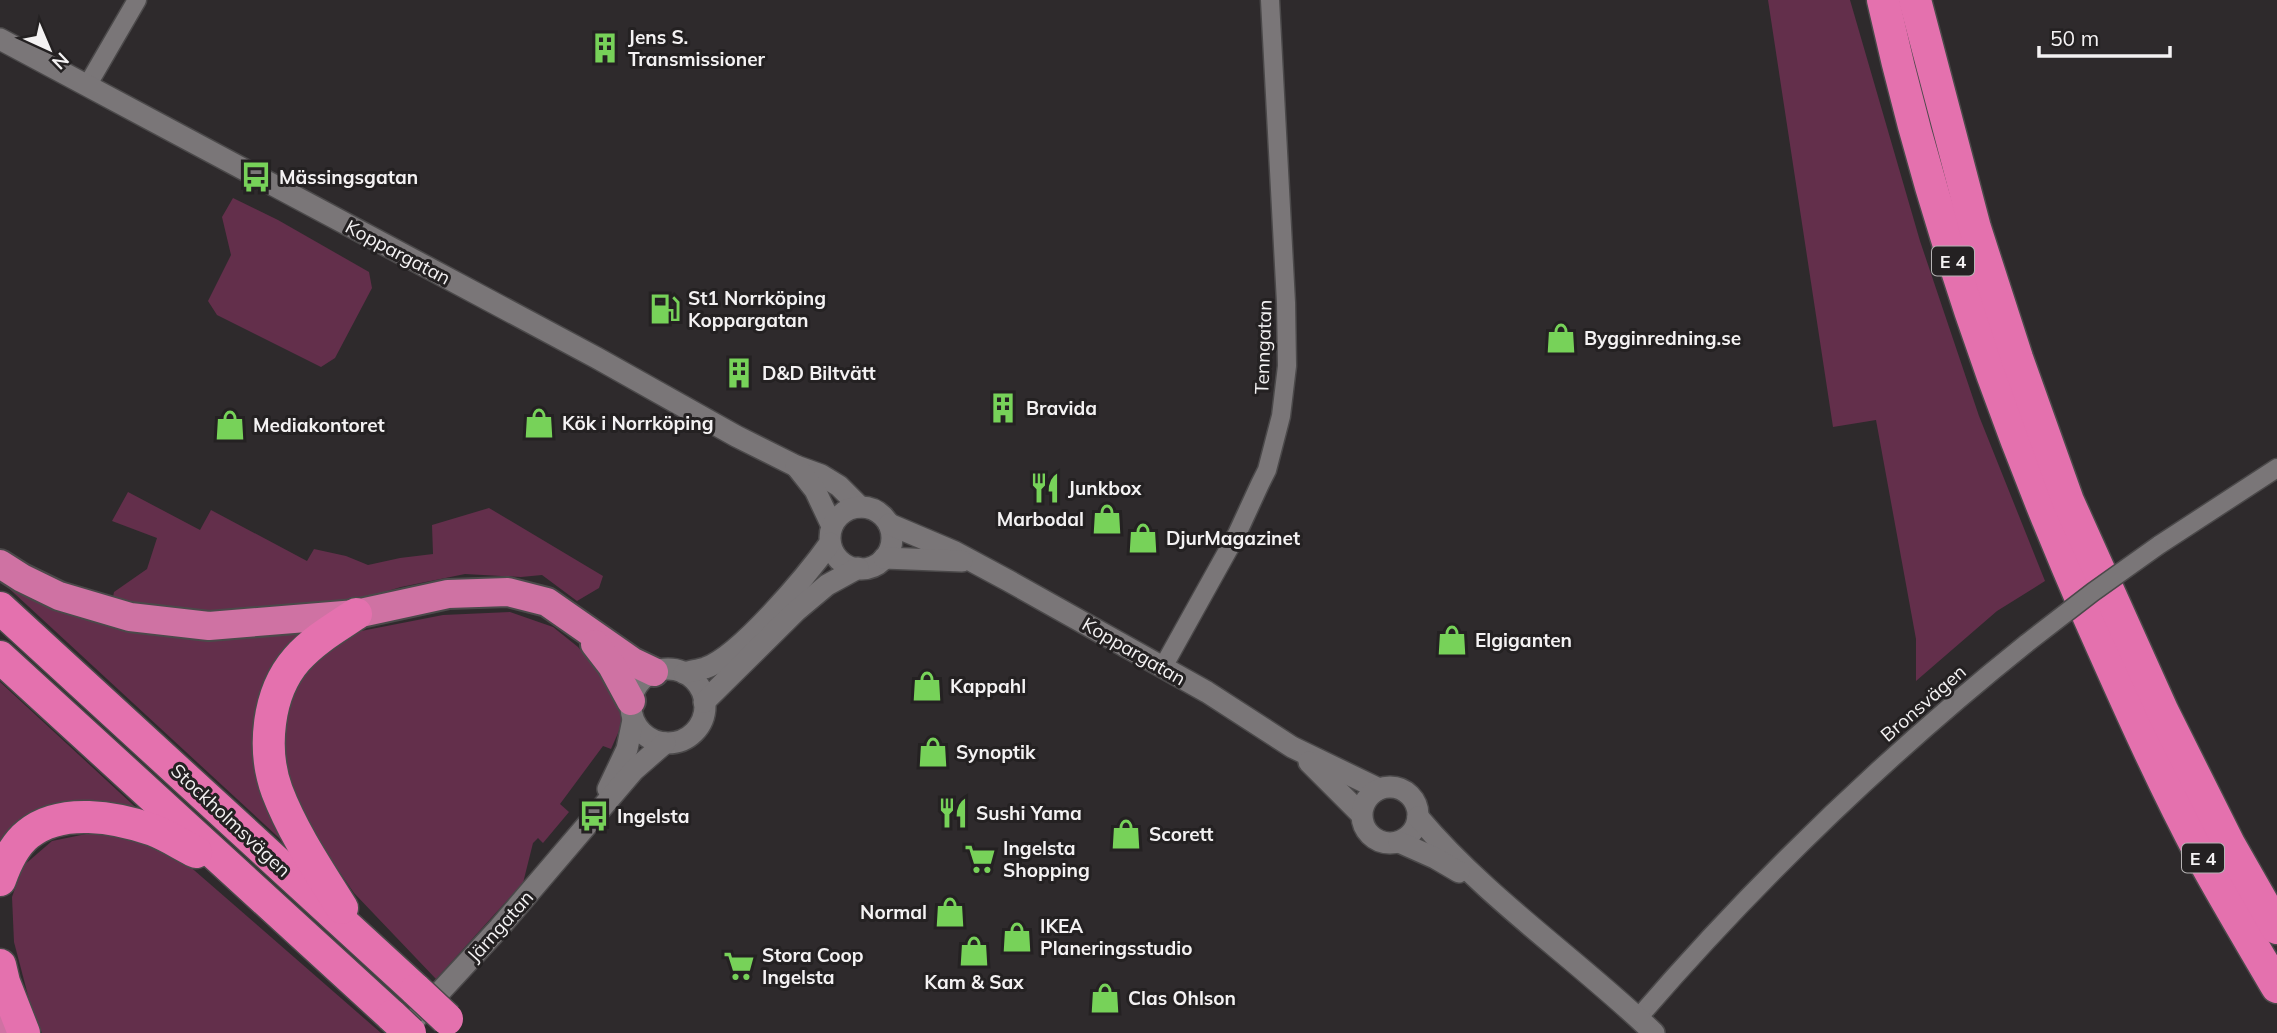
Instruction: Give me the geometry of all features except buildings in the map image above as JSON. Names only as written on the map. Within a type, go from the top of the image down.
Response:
[{"type":"highway","name":"E 4","points":[[1884,0],[1945,237],[1989,368],[2044,515],[2142,736],[2203,857],[2277,987]]},
{"type":"highway","name":"E 4","points":[[1915,0],[1975,228],[2017,358],[2068,501],[2163,712],[2230,844],[2277,928]]},
{"type":"highway","points":[[0,564],[59,596],[130,617],[209,626],[356,614],[448,594],[508,592],[547,602],[633,662],[654,672]]},
{"type":"highway","name":"Stockholmsvägen","points":[[0,608],[455,1026]]},
{"type":"highway","points":[[356,614],[318,639],[296,661],[279,687],[271,713],[270,741],[271,767],[277,790],[305,846],[361,939]]},
{"type":"highway","points":[[583,628],[612,666],[632,710]]},
{"type":"highway","name":"Stockholmsvägen","points":[[0,657],[401,1027]]},
{"type":"highway","points":[[0,880],[12,852],[27,835],[42,825],[89,817],[120,820],[155,831],[233,872]]},
{"type":"highway","points":[[0,965],[24,1033]]},
{"type":"highway","points":[[0,1020],[6,1033]]},
{"type":"street","points":[[87,86],[138,0]]},
{"type":"street","name":"Tenngatan","points":[[1163,667],[1237,534],[1264,477],[1281,416],[1287,366],[1286,303],[1269,0]]},
{"type":"street","name":"Koppargatan","points":[[0,39],[796,466],[830,480],[860,506]]},
{"type":"street","name":"Koppargatan","points":[[796,466],[815,490],[831,534]]},
{"type":"street","name":"Bronsvägen","points":[[1646,1026],[1685,966],[1816,828],[1920,732],[2093,592],[2277,468]]},
{"type":"street","points":[[684,673],[700,688],[704,702],[704,713],[693,733],[680,741],[665,743],[646,736],[632,710],[636,687],[654,672],[669,669],[684,673],[706,668],[734,650],[805,577],[831,534],[838,516],[848,509],[860,506],[877,511],[889,524],[892,538],[884,558],[868,568],[858,568],[840,560],[831,534]]},
{"type":"street","name":"Koppargatan","points":[[889,524],[955,552],[1020,587],[1208,692],[1292,747],[1378,789]]},
{"type":"street","name":"Koppargatan","points":[[884,558],[971,562]]},
{"type":"street","points":[[704,702],[796,611],[827,585],[858,568]]},
{"type":"street","name":"Järngatan","points":[[594,816],[627,749],[632,710]]},
{"type":"street","name":"Järngatan","points":[[401,1027],[499,928],[634,770],[665,743]]},
{"type":"street","name":"Koppargatan","points":[[1292,747],[1361,814]]},
{"type":"street","points":[[1399,842],[1412,832],[1418,817],[1417,808],[1408,793],[1393,787],[1378,789],[1366,799],[1361,814],[1366,831],[1372,838],[1380,842],[1399,842],[1435,858],[1491,891]]},
{"type":"street","points":[[1418,817],[1491,891],[1646,1026]]},
{"type":"shaded area","points":[[1768,0],[1850,0],[1920,241],[1979,416],[2045,581],[1997,611],[1916,681],[1916,639],[1876,420],[1833,427]]},
{"type":"shaded area","points":[[233,198],[278,220],[369,272],[372,288],[335,358],[321,367],[217,315],[208,301],[231,255],[222,217]]},
{"type":"shaded area","points":[[128,492],[200,530],[211,510],[307,561],[314,549],[346,556],[368,565],[433,554],[432,525],[489,508],[603,576],[599,588],[577,601],[542,575],[521,577],[465,574],[401,587],[344,604],[322,603],[200,617],[112,602],[114,592],[147,569],[157,538],[112,521]]},
{"type":"shaded area","points":[[2,582],[58,610],[316,627],[271,680],[303,860]]},
{"type":"shaded area","points":[[510,612],[553,627],[578,647],[618,699],[622,724],[611,749],[603,746],[560,804],[569,812],[543,843],[538,838],[533,843],[523,883],[436,979],[354,893],[308,826],[288,778],[283,733],[294,687],[321,650],[356,632],[443,615]]},
{"type":"shaded area","points":[[0,682],[145,816],[81,802],[56,804],[33,817],[0,850]]},
{"type":"shaded area","points":[[96,832],[140,835],[187,864],[381,1033],[42,1033],[30,1003],[14,942],[12,897],[23,866],[52,841]]},
{"type":"place","name":"Jens S. Transmissioner","points":[[605,48]]},
{"type":"place","name":"Mässingsgatan","points":[[256,177]]},
{"type":"place","name":"St1 Norrköping Koppargatan","points":[[665,309]]},
{"type":"place","name":"Bygginredning.se","points":[[1561,338]]},
{"type":"place","name":"D&D Biltvätt","points":[[739,373]]},
{"type":"place","name":"Bravida","points":[[1003,408]]},
{"type":"place","name":"Kök i Norrköping","points":[[539,423]]},
{"type":"place","name":"Mediakontoret","points":[[230,425]]},
{"type":"place","name":"Junkbox","points":[[1045,488]]},
{"type":"place","name":"Marbodal","points":[[1107,519]]},
{"type":"place","name":"DjurMagazinet","points":[[1143,538]]},
{"type":"place","name":"Elgiganten","points":[[1452,640]]},
{"type":"place","name":"Kappahl","points":[[927,686]]},
{"type":"place","name":"Synoptik","points":[[933,752]]},
{"type":"place","name":"Sushi Yama","points":[[953,813]]},
{"type":"place","name":"Ingelsta","points":[[594,816]]},
{"type":"place","name":"Scorett","points":[[1126,834]]},
{"type":"place","name":"Ingelsta Shopping","points":[[980,859]]},
{"type":"place","name":"Normal","points":[[950,912]]},
{"type":"place","name":"IKEA Planeringsstudio","points":[[1017,937]]},
{"type":"place","name":"Kam & Sax","points":[[974,951]]},
{"type":"place","name":"Stora Coop Ingelsta","points":[[739,966]]},
{"type":"place","name":"Clas Ohlson","points":[[1105,998]]}]
